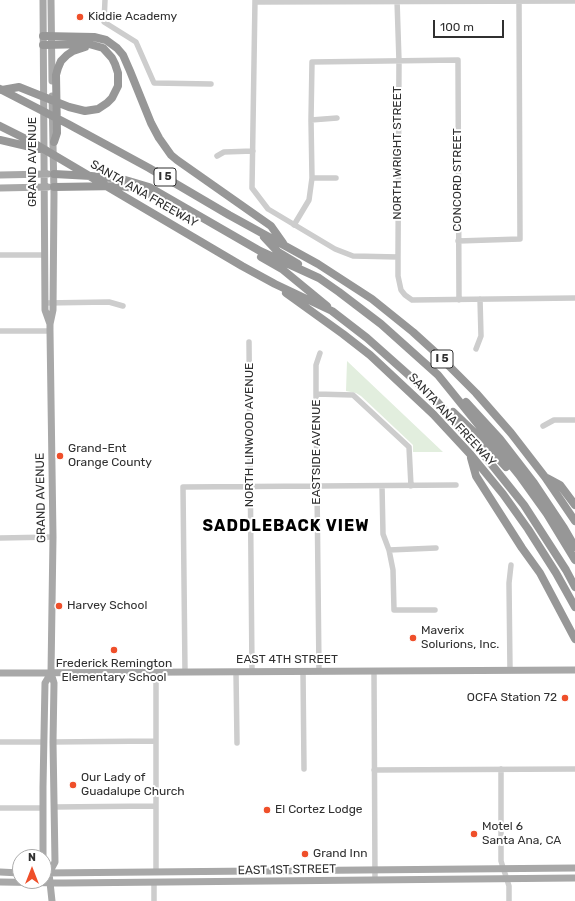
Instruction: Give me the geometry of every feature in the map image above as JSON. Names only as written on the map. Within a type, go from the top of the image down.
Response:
[{"type":"highway","points":[[1,90],[19,87],[77,110],[91,110],[102,106],[112,98],[118,86],[118,73],[116,64],[103,48],[89,44],[52,41],[43,36]]},
{"type":"highway","points":[[43,45],[52,41],[94,36],[106,40],[117,48],[123,55],[151,123],[171,155],[270,226],[285,246]]},
{"type":"highway","points":[[54,142],[57,133],[56,75],[61,61],[73,51],[85,47],[96,48],[107,53]]},
{"type":"highway","name":"SANTA ANA FREEWAY","points":[[1,90],[149,168],[324,268],[372,299],[430,347],[456,372],[493,412],[545,477],[575,520]]},
{"type":"highway","points":[[0,126],[30,144]]},
{"type":"highway","points":[[0,140],[30,144]]},
{"type":"highway","name":"SANTA ANA FREEWAY","points":[[30,144],[46,151],[275,284],[332,310],[367,338],[430,394],[472,440],[524,505],[566,570],[575,587]]},
{"type":"highway","points":[[54,174],[122,179],[149,187],[260,251],[319,278]]},
{"type":"highway","points":[[54,187],[120,186],[146,192],[282,269],[322,300],[332,310]]},
{"type":"highway","name":"SANTA ANA FREEWAY","points":[[260,232],[278,252],[319,278]]},
{"type":"highway","name":"I 5","points":[[319,278],[381,324],[438,375]]},
{"type":"highway","name":"SANTA ANA FREEWAY","points":[[275,284],[370,355],[433,414],[503,494],[528,529],[556,573],[575,607]]},
{"type":"highway","points":[[438,375],[547,514],[575,560]]},
{"type":"highway","name":"SANTA ANA FREEWAY","points":[[438,375],[454,389],[500,439],[534,483],[575,547]]},
{"type":"highway","points":[[430,394],[478,436],[518,477],[575,567]]},
{"type":"highway","points":[[470,455],[476,476],[522,548],[540,573],[575,639]]},
{"type":"highway","points":[[545,477],[560,485],[575,505]]},
{"type":"main road","name":"GRAND AVENUE","points":[[43,0],[45,310],[50,327]]},
{"type":"main road","name":"GRAND AVENUE","points":[[51,0],[54,187],[53,310],[50,327],[53,537],[50,672],[54,683],[53,742],[55,862],[52,866]]},
{"type":"main road","points":[[52,19],[55,12],[56,0]]},
{"type":"main road","points":[[0,175],[54,174]]},
{"type":"main road","points":[[0,188],[54,187]]},
{"type":"main road","name":"EAST 4TH STREET","points":[[0,673],[575,670]]},
{"type":"main road","name":"GRAND AVENUE","points":[[44,849],[45,683],[50,672]]},
{"type":"main road","name":"EAST 1ST STREET","points":[[52,873],[575,868]]},
{"type":"main road","points":[[0,872],[12,873]]},
{"type":"main road","points":[[154,882],[157,878],[162,876],[198,872]]},
{"type":"main road","name":"EAST 1ST STREET","points":[[52,883],[575,878]]},
{"type":"main road","name":"EAST 1ST STREET","points":[[0,882],[12,882]]},
{"type":"main road","name":"GRAND AVENUE","points":[[51,889],[52,901]]},
{"type":"street","points":[[105,0],[104,22],[136,42],[154,83],[211,84]]},
{"type":"street","points":[[398,257],[353,256],[335,249],[268,209],[252,188],[255,1],[575,1]]},
{"type":"street","name":"NORTH WRIGHT STREET","points":[[397,1],[399,61],[398,276],[401,290],[412,300],[459,300]]},
{"type":"street","points":[[458,240],[520,239],[520,1]]},
{"type":"street","name":"CONCORD STREET","points":[[399,61],[458,60],[459,300]]},
{"type":"street","points":[[294,225],[309,200],[312,178],[312,62],[399,61]]},
{"type":"street","points":[[311,120],[337,118]]},
{"type":"street","points":[[217,156],[224,152],[253,151]]},
{"type":"street","points":[[312,178],[336,178]]},
{"type":"street","points":[[0,255],[45,255]]},
{"type":"street","points":[[459,300],[575,298]]},
{"type":"street","points":[[476,349],[480,336],[480,299]]},
{"type":"street","points":[[45,302],[110,302],[123,306]]},
{"type":"street","points":[[0,331],[50,327]]},
{"type":"street","name":"NORTH LINWOOD AVENUE","points":[[249,342],[252,672]]},
{"type":"street","name":"EASTSIDE AVENUE","points":[[319,671],[316,365],[320,353]]},
{"type":"street","points":[[316,394],[353,395],[410,447],[411,486]]},
{"type":"street","points":[[543,426],[554,420],[575,420]]},
{"type":"street","points":[[185,672],[183,487],[456,485]]},
{"type":"street","points":[[382,486],[383,534],[389,550],[393,570],[394,610],[435,610]]},
{"type":"street","points":[[0,538],[53,537]]},
{"type":"street","points":[[389,550],[436,548]]},
{"type":"street","points":[[510,670],[509,583],[511,565]]},
{"type":"street","points":[[303,671],[304,769]]},
{"type":"street","points":[[374,671],[375,880]]},
{"type":"street","points":[[156,672],[156,872]]},
{"type":"street","points":[[236,672],[237,743]]},
{"type":"street","points":[[53,742],[156,741]]},
{"type":"street","points":[[0,742],[44,742]]},
{"type":"street","points":[[501,769],[501,861],[509,886],[509,901]]},
{"type":"street","points":[[374,770],[575,769]]},
{"type":"street","points":[[54,807],[156,806]]},
{"type":"street","points":[[0,808],[43,808]]},
{"type":"street","points":[[154,882],[154,901]]},
{"type":"green space","points":[[347,361],[443,452],[413,452],[413,445],[361,396],[356,393],[346,391]]},
{"type":"place","name":"Kiddie Academy","points":[[80,17]]},
{"type":"place","name":"Grand-Ent Orange County","points":[[60,456]]},
{"type":"place","name":"Harvey School","points":[[59,606]]},
{"type":"place","name":"Maverix Solurions, Inc.","points":[[413,638]]},
{"type":"place","name":"Frederick Remington Elementary School","points":[[114,650]]},
{"type":"place","name":"OCFA Station 72","points":[[565,698]]},
{"type":"place","name":"Our Lady of Guadalupe Church","points":[[73,785]]},
{"type":"place","name":"El Cortez Lodge","points":[[267,810]]},
{"type":"place","name":"Motel 6 Santa Ana, CA","points":[[474,834]]},
{"type":"place","name":"Grand Inn","points":[[305,854]]},
{"type":"district","name":"SADDLEBACK VIEW","points":[[286,526]]}]
